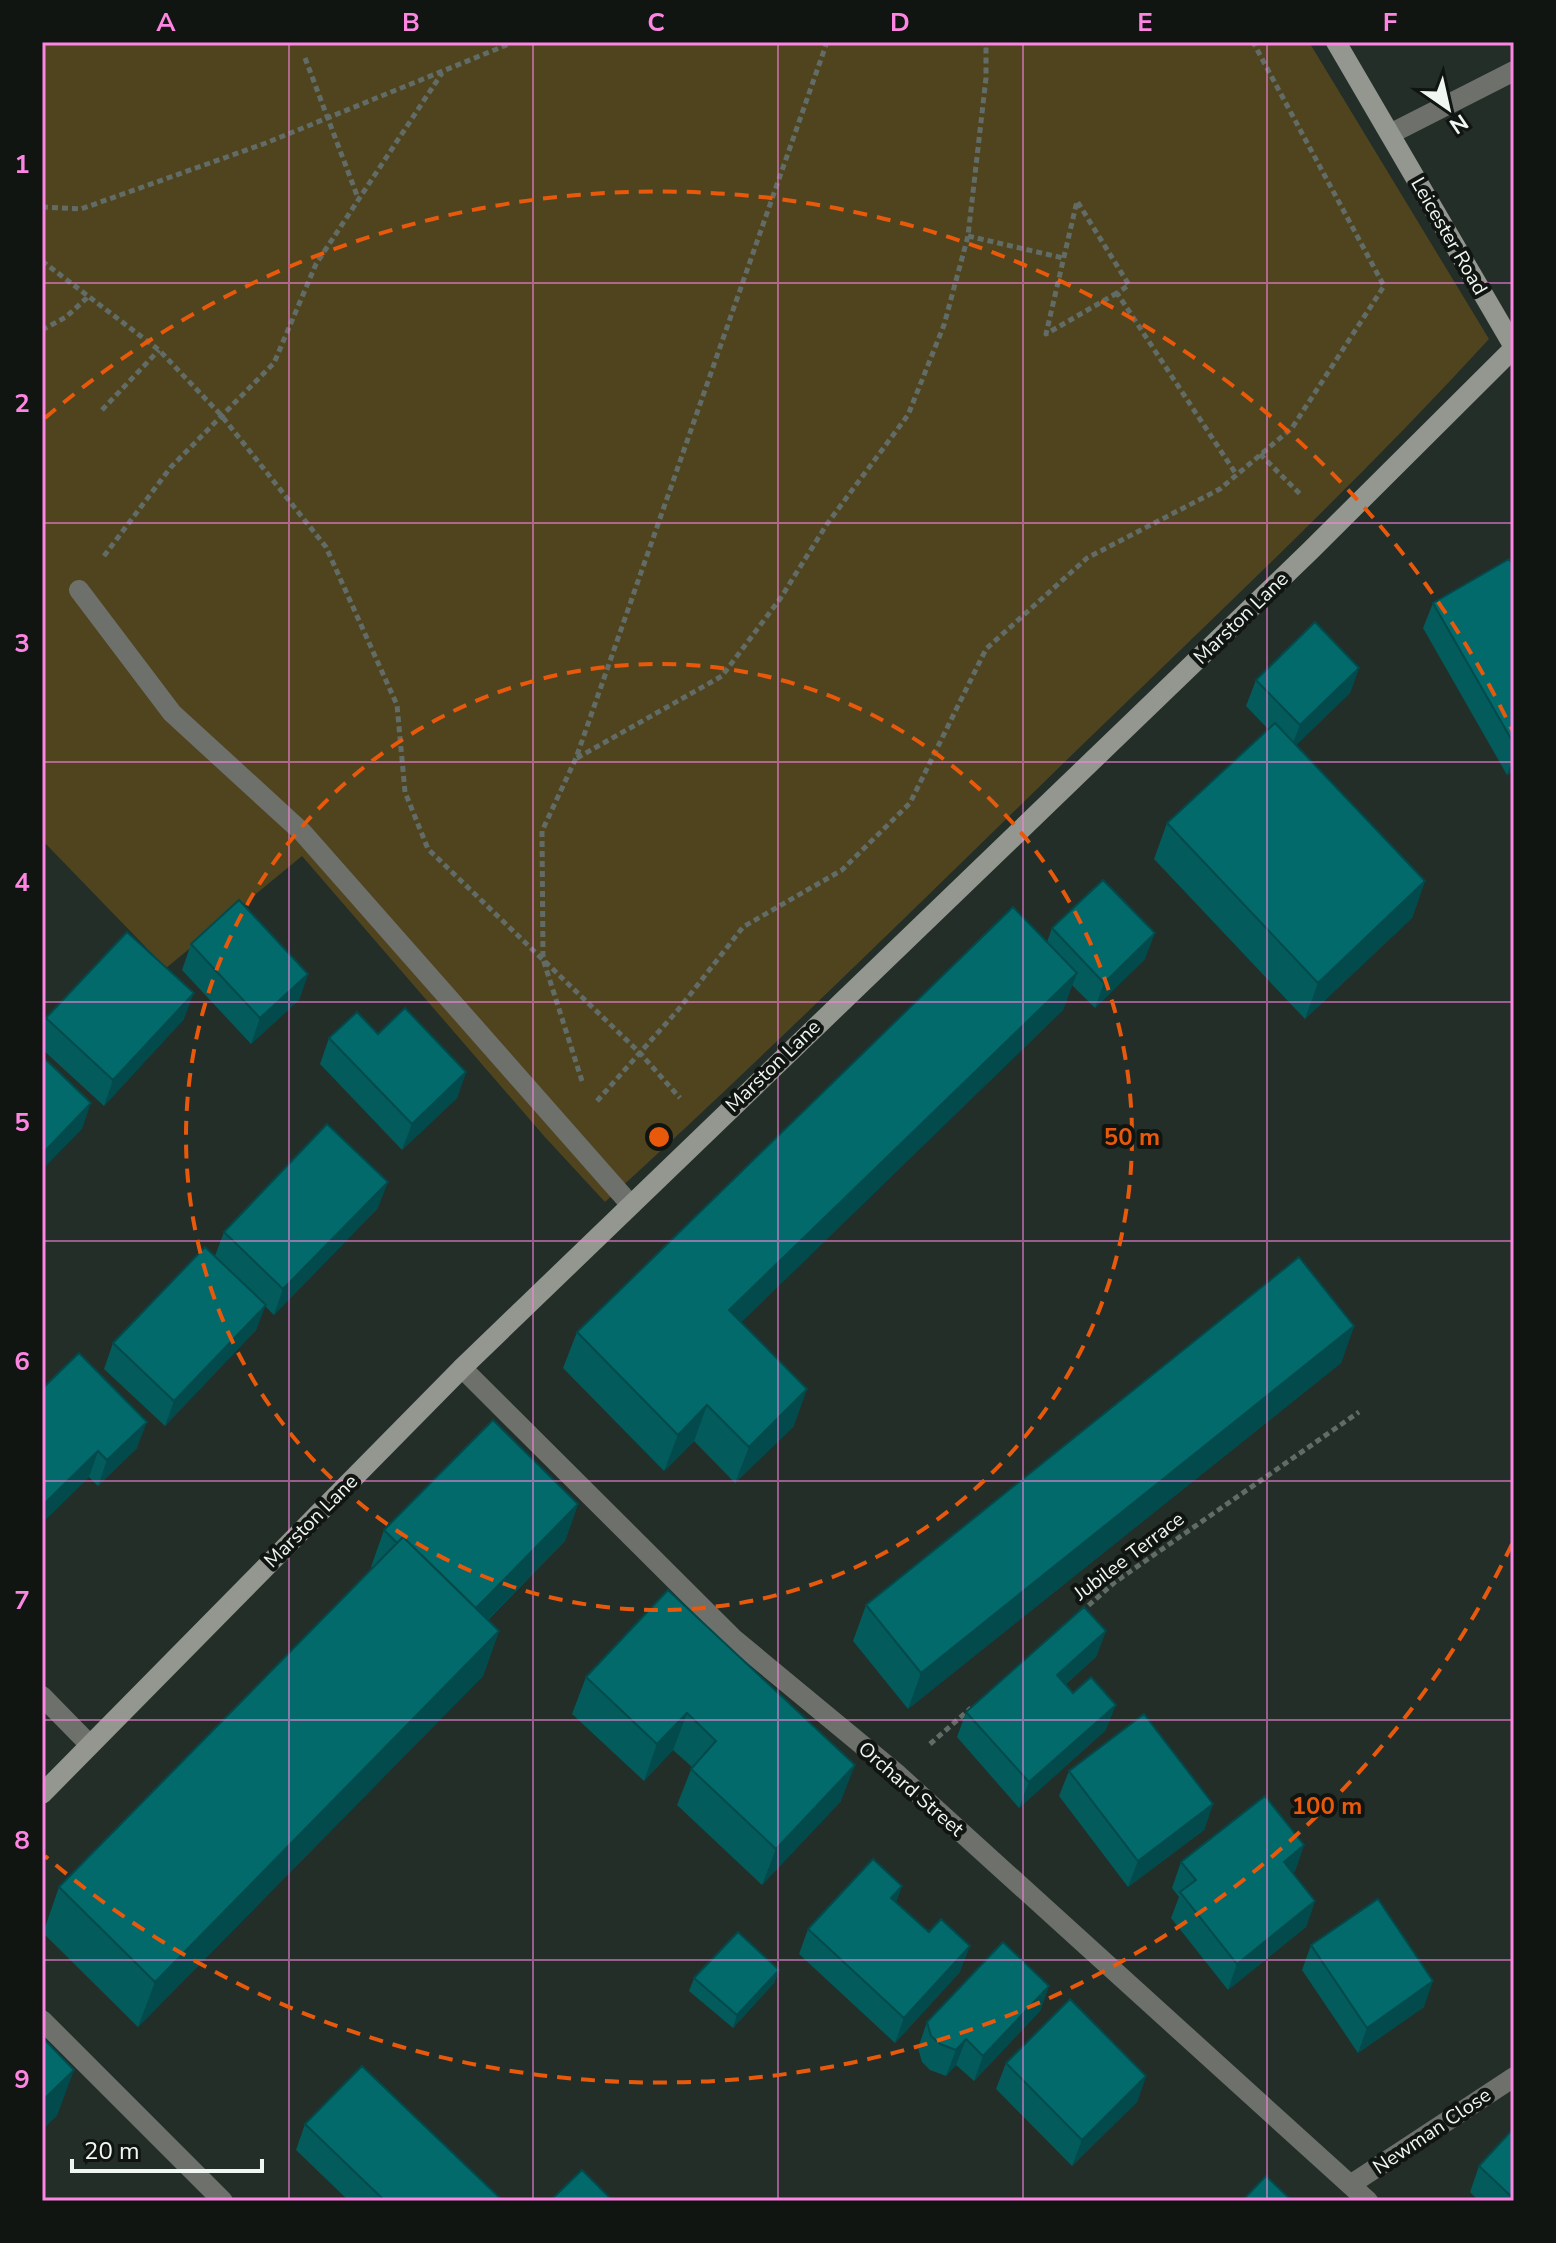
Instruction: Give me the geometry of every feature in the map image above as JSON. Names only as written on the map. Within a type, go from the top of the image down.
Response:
[{"type":"street","name":"Leicester Road","points":[[1336,42],[1514,347]]},
{"type":"street","points":[[1390,134],[1514,71]]},
{"type":"street","name":"Marston Lane","points":[[42,1794],[462,1368],[1333,528],[1514,347]]},
{"type":"street","points":[[79,590],[172,713],[303,833],[630,1204]]},
{"type":"street","name":"Orchard Street","points":[[462,1368],[734,1639],[896,1773],[1368,2201]]},
{"type":"street","points":[[42,1696],[90,1745]]},
{"type":"street","points":[[42,2020],[223,2201]]},
{"type":"street","name":"Newman Close","points":[[1350,2185],[1514,2077]]},
{"type":"path","points":[[42,207],[81,209],[328,119],[514,42]]},
{"type":"path","points":[[586,1093],[543,959],[542,831],[576,758],[827,42]]},
{"type":"path","points":[[576,758],[722,676],[780,599],[827,524],[908,415],[944,325],[968,236],[986,78],[986,42]]},
{"type":"path","points":[[590,1108],[678,1010],[743,927],[842,870],[910,803],[986,649],[1087,558],[1220,489],[1292,428],[1384,286],[1253,42]]},
{"type":"path","points":[[305,58],[359,199]]},
{"type":"path","points":[[79,590],[171,467],[274,363],[316,264],[442,73]]},
{"type":"path","points":[[1077,201],[1129,285],[1117,293],[1046,334],[1077,201]]},
{"type":"path","points":[[968,236],[1063,258]]},
{"type":"path","points":[[42,261],[159,350],[221,415],[326,547],[397,705],[405,792],[428,849],[640,1053],[708,1129]]},
{"type":"path","points":[[1117,293],[1236,474]]},
{"type":"path","points":[[42,330],[66,317],[90,295]]},
{"type":"path","points":[[102,410],[159,350]]},
{"type":"path","points":[[1260,454],[1333,528]]},
{"type":"path","name":"Jubilee Terrace","points":[[1080,1613],[1115,1582],[1359,1412]]},
{"type":"path","points":[[896,1773],[977,1703]]},
{"type":"shaded area","points":[[42,42],[1309,42],[1489,339],[1288,546],[844,976],[605,1202],[544,1136],[302,856],[166,968],[42,840]]},
{"type":"building","points":[[1509,559],[1514,567],[1514,744],[1433,603]]},
{"type":"building","points":[[1315,622],[1359,668],[1300,725],[1256,680]]},
{"type":"building","points":[[1275,723],[1425,881],[1318,983],[1167,823]]},
{"type":"building","points":[[1103,880],[1155,933],[1104,983],[1052,928]]},
{"type":"building","points":[[239,900],[308,974],[260,1018],[191,944]]},
{"type":"building","points":[[1013,907],[1077,973],[729,1310],[807,1389],[749,1447],[707,1405],[678,1435],[577,1332]]},
{"type":"building","points":[[127,932],[194,993],[113,1080],[46,1018]]},
{"type":"building","points":[[405,1008],[466,1072],[412,1124],[329,1038],[357,1012],[378,1034]]},
{"type":"building","points":[[42,1056],[91,1103],[42,1154]]},
{"type":"building","points":[[327,1124],[388,1182],[283,1289],[224,1232]]},
{"type":"building","points":[[205,1247],[266,1305],[174,1401],[113,1343]]},
{"type":"building","points":[[1299,1257],[1354,1326],[921,1673],[866,1605]]},
{"type":"building","points":[[79,1353],[147,1422],[107,1460],[98,1451],[45,1503],[42,1500],[42,1389]]},
{"type":"building","points":[[493,1420],[578,1504],[476,1608],[403,1537],[397,1543],[384,1530]]},
{"type":"building","points":[[403,1537],[499,1631],[155,1982],[59,1887]]},
{"type":"building","points":[[668,1590],[855,1765],[776,1849],[691,1769],[716,1741],[687,1713],[657,1744],[586,1677]]},
{"type":"building","points":[[1084,1607],[1106,1631],[1057,1675],[1073,1693],[1091,1677],[1116,1705],[1029,1782],[966,1712]]},
{"type":"building","points":[[1144,1714],[1213,1804],[1138,1861],[1069,1771]]},
{"type":"building","points":[[1265,1796],[1304,1845],[1284,1862],[1315,1901],[1237,1964],[1180,1892],[1196,1880],[1181,1862]]},
{"type":"building","points":[[873,1859],[902,1886],[891,1898],[929,1932],[941,1919],[970,1946],[904,2018],[808,1929]]},
{"type":"building","points":[[1378,1899],[1433,1981],[1367,2028],[1311,1945]]},
{"type":"building","points":[[738,1932],[779,1970],[737,2015],[694,1978]]},
{"type":"building","points":[[1003,1942],[1049,1986],[983,2056],[966,2039],[956,2050],[940,2044],[931,2036],[927,2022]]},
{"type":"building","points":[[1070,1999],[1146,2076],[1082,2140],[1006,2063]]},
{"type":"building","points":[[42,2037],[74,2070],[42,2101]]},
{"type":"building","points":[[362,2066],[503,2201],[385,2201],[305,2124]]},
{"type":"building","points":[[1514,2128],[1514,2199],[1479,2166]]},
{"type":"building","points":[[582,2170],[613,2201],[550,2201]]},
{"type":"building","points":[[1266,2176],[1292,2201],[1242,2201]]}]
